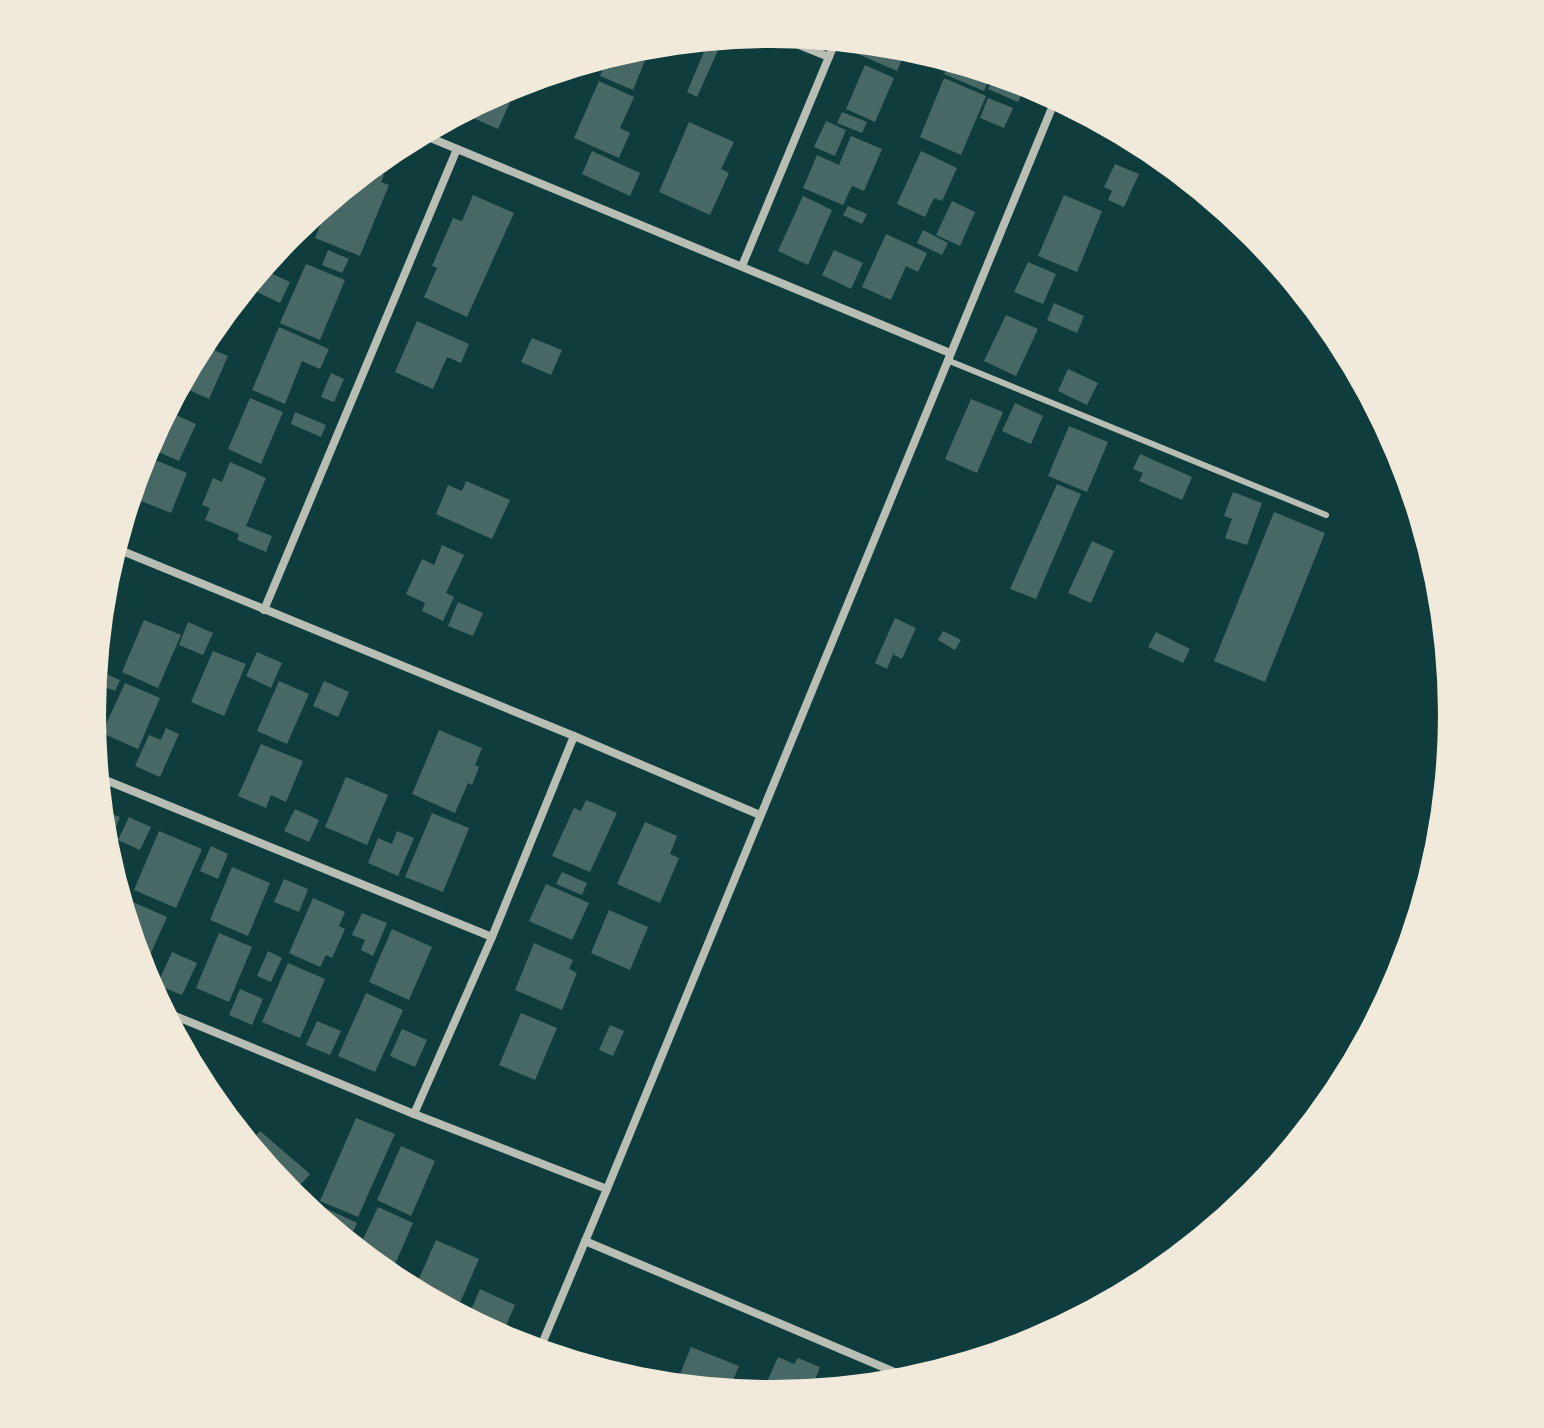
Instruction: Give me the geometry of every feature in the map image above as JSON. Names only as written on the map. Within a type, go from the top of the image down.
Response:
[{"type":"street","points":[[809,49],[829,57]]},
{"type":"street","points":[[742,266],[832,51]]},
{"type":"street","points":[[544,1339],[1051,110]]},
{"type":"street","points":[[435,140],[742,266],[948,357]]},
{"type":"street","points":[[264,610],[457,149]]},
{"type":"street","points":[[126,553],[760,815]]},
{"type":"street","points":[[414,1114],[492,937],[574,736]]},
{"type":"street","points":[[110,782],[492,937]]},
{"type":"street","points":[[180,1018],[607,1189]]},
{"type":"street","points":[[585,1241],[888,1369]]},
{"type":"lane","points":[[948,357],[1326,515]]},
{"type":"building","points":[[718,50],[697,97],[687,92],[704,52]]},
{"type":"building","points":[[859,54],[901,61],[897,71]]},
{"type":"building","points":[[645,61],[633,90],[600,76],[602,70]]},
{"type":"building","points":[[865,65],[894,78],[875,122],[846,109]]},
{"type":"building","points":[[945,71],[987,83],[984,91],[944,74]]},
{"type":"building","points":[[944,78],[986,96],[961,155],[920,137]]},
{"type":"building","points":[[599,81],[634,97],[620,128],[630,133],[619,158],[574,138]]},
{"type":"building","points":[[990,85],[1020,96],[1018,102],[988,89]]},
{"type":"building","points":[[988,98],[1013,108],[1004,128],[980,118]]},
{"type":"building","points":[[510,102],[498,129],[474,118]]},
{"type":"building","points":[[842,112],[867,122],[862,133],[837,123]]},
{"type":"building","points":[[826,121],[846,130],[835,156],[814,147]]},
{"type":"building","points":[[689,122],[734,142],[721,169],[729,173],[710,215],[659,192]]},
{"type":"building","points":[[851,136],[882,149],[864,191],[852,186],[843,205],[803,188],[817,155],[839,165]]},
{"type":"building","points":[[592,151],[640,173],[630,196],[582,174]]},
{"type":"building","points":[[921,151],[957,168],[942,201],[934,198],[925,217],[897,204]]},
{"type":"building","points":[[1115,164],[1139,174],[1124,207],[1108,200],[1112,191],[1104,187]]},
{"type":"building","points":[[384,175],[381,182],[389,185],[360,256],[315,238],[320,225],[333,213]]},
{"type":"building","points":[[473,195],[514,213],[467,317],[424,297],[437,268],[432,266],[453,218],[462,221]]},
{"type":"building","points":[[1064,195],[1102,211],[1077,272],[1038,256]]},
{"type":"building","points":[[803,196],[832,210],[808,265],[778,251]]},
{"type":"building","points":[[952,201],[975,212],[960,246],[936,235]]},
{"type":"building","points":[[848,206],[867,214],[862,224],[843,215]]},
{"type":"building","points":[[923,230],[948,243],[942,255],[917,243]]},
{"type":"building","points":[[886,234],[927,253],[918,272],[906,266],[891,300],[862,287]]},
{"type":"building","points":[[328,250],[349,259],[342,273],[322,265]]},
{"type":"building","points":[[834,250],[863,263],[851,289],[822,275]]},
{"type":"building","points":[[1028,262],[1056,274],[1043,304],[1014,292]]},
{"type":"building","points":[[306,264],[345,280],[320,340],[280,323]]},
{"type":"building","points":[[272,274],[290,282],[280,303],[257,292]]},
{"type":"building","points":[[1054,303],[1084,316],[1077,333],[1047,320]]},
{"type":"building","points":[[1006,315],[1038,329],[1016,376],[984,361]]},
{"type":"building","points":[[417,321],[469,344],[461,363],[447,357],[433,389],[395,372]]},
{"type":"building","points":[[279,327],[329,349],[320,369],[302,361],[285,404],[252,390]]},
{"type":"building","points":[[532,338],[562,350],[551,375],[521,362]]},
{"type":"building","points":[[214,350],[228,356],[209,399],[190,390]]},
{"type":"building","points":[[1068,369],[1098,383],[1087,405],[1058,391]]},
{"type":"building","points":[[331,373],[344,379],[334,402],[321,397]]},
{"type":"building","points":[[250,398],[283,412],[261,464],[228,449]]},
{"type":"building","points":[[971,399],[1003,412],[977,473],[945,459]]},
{"type":"building","points":[[1015,403],[1043,416],[1031,444],[1002,431]]},
{"type":"building","points":[[295,412],[326,425],[321,437],[291,424]]},
{"type":"building","points":[[177,415],[196,424],[179,461],[160,453]]},
{"type":"building","points":[[1069,426],[1108,442],[1087,492],[1048,476]]},
{"type":"building","points":[[1140,454],[1192,477],[1182,500],[1139,481],[1143,473],[1133,469]]},
{"type":"building","points":[[156,460],[187,473],[171,513],[141,501]]},
{"type":"building","points":[[230,462],[266,478],[246,526],[272,536],[266,552],[237,540],[239,534],[205,520],[210,508],[202,505],[213,478],[222,482]]},
{"type":"building","points":[[466,481],[510,500],[492,539],[436,514],[448,485],[462,491]]},
{"type":"building","points":[[1057,484],[1081,494],[1036,599],[1010,589]]},
{"type":"building","points":[[1233,492],[1262,503],[1247,545],[1225,538],[1232,519],[1224,516]]},
{"type":"building","points":[[1274,512],[1325,533],[1265,682],[1214,661]]},
{"type":"building","points":[[1092,541],[1114,551],[1091,603],[1068,593]]},
{"type":"building","points":[[442,545],[464,555],[446,593],[454,597],[443,621],[422,611],[425,603],[406,594],[422,559],[434,565]]},
{"type":"building","points":[[458,602],[483,613],[473,636],[448,626]]},
{"type":"building","points":[[895,618],[916,628],[902,659],[894,652],[887,669],[875,663]]},
{"type":"building","points":[[144,620],[181,635],[158,688],[122,672]]},
{"type":"building","points":[[188,622],[213,633],[203,655],[179,645]]},
{"type":"building","points":[[943,631],[961,640],[955,650],[938,640]]},
{"type":"building","points":[[1156,632],[1190,649],[1183,663],[1148,647]]},
{"type":"building","points":[[213,651],[246,664],[224,716],[191,702]]},
{"type":"building","points":[[257,652],[282,663],[271,688],[246,676]]},
{"type":"building","points":[[107,674],[120,680],[115,691],[107,688]]},
{"type":"building","points":[[279,681],[309,694],[287,744],[257,731]]},
{"type":"building","points":[[324,681],[349,692],[338,717],[313,706]]},
{"type":"building","points":[[125,683],[160,698],[138,749],[106,735],[106,724]]},
{"type":"building","points":[[166,728],[179,734],[160,777],[135,766],[149,735],[161,740]]},
{"type":"building","points":[[439,730],[482,748],[472,785],[468,783],[455,813],[412,794]]},
{"type":"building","points":[[261,744],[303,761],[286,802],[271,795],[266,808],[238,796]]},
{"type":"building","points":[[346,777],[388,795],[367,845],[325,827]]},
{"type":"building","points":[[586,800],[617,813],[590,872],[552,856],[574,808],[581,811]]},
{"type":"building","points":[[295,809],[319,820],[309,842],[284,831]]},
{"type":"building","points":[[432,813],[469,828],[443,892],[405,877]]},
{"type":"building","points":[[129,817],[151,827],[140,850],[118,839]]},
{"type":"building","points":[[645,822],[677,836],[670,854],[679,858],[660,903],[617,884]]},
{"type":"building","points":[[159,831],[202,849],[176,908],[134,890]]},
{"type":"building","points":[[397,831],[414,838],[398,876],[368,863],[378,838],[392,844]]},
{"type":"building","points":[[211,846],[228,854],[218,879],[200,871]]},
{"type":"building","points":[[232,867],[270,883],[248,936],[210,920]]},
{"type":"building","points":[[562,872],[587,883],[582,895],[556,884]]},
{"type":"building","points":[[284,879],[308,889],[299,912],[274,902]]},
{"type":"building","points":[[546,884],[589,903],[572,940],[529,921]]},
{"type":"building","points":[[313,898],[345,912],[339,926],[345,929],[332,958],[326,955],[320,967],[289,953]]},
{"type":"building","points":[[134,902],[167,917],[151,953]]},
{"type":"building","points":[[609,910],[648,927],[630,970],[591,953]]},
{"type":"building","points":[[362,913],[387,923],[373,956],[361,950],[365,940],[352,935]]},
{"type":"building","points":[[392,929],[432,947],[409,1000],[369,982]]},
{"type":"building","points":[[219,933],[252,947],[229,1002],[196,988]]},
{"type":"building","points":[[534,943],[573,960],[569,969],[577,973],[562,1010],[515,990]]},
{"type":"building","points":[[268,951],[282,958],[271,982],[257,976]]},
{"type":"building","points":[[172,952],[197,963],[182,995],[166,989],[161,977]]},
{"type":"building","points":[[288,963],[325,979],[300,1038],[262,1022]]},
{"type":"building","points":[[240,989],[263,999],[252,1025],[229,1015]]},
{"type":"building","points":[[366,993],[403,1010],[375,1072],[338,1056]]},
{"type":"building","points":[[521,1013],[557,1028],[535,1080],[499,1065]]},
{"type":"building","points":[[317,1021],[341,1031],[330,1055],[306,1045]]},
{"type":"building","points":[[610,1025],[624,1031],[613,1056],[599,1050]]},
{"type":"building","points":[[402,1029],[427,1040],[415,1067],[390,1056]]},
{"type":"building","points":[[356,1118],[395,1134],[358,1217],[320,1201]]},
{"type":"building","points":[[260,1131],[310,1174],[301,1184],[257,1135]]},
{"type":"building","points":[[401,1146],[435,1161],[411,1216],[377,1200]]},
{"type":"building","points":[[378,1207],[413,1223],[395,1263],[363,1239]]},
{"type":"building","points":[[326,1208],[357,1223],[353,1231]]},
{"type":"building","points":[[436,1240],[479,1259],[460,1302],[419,1279]]},
{"type":"building","points":[[480,1289],[515,1305],[507,1324],[472,1308]]},
{"type":"building","points":[[691,1347],[739,1366],[734,1379],[680,1373]]},
{"type":"building","points":[[778,1357],[794,1364],[798,1358],[820,1367],[815,1379],[768,1380]]}]
